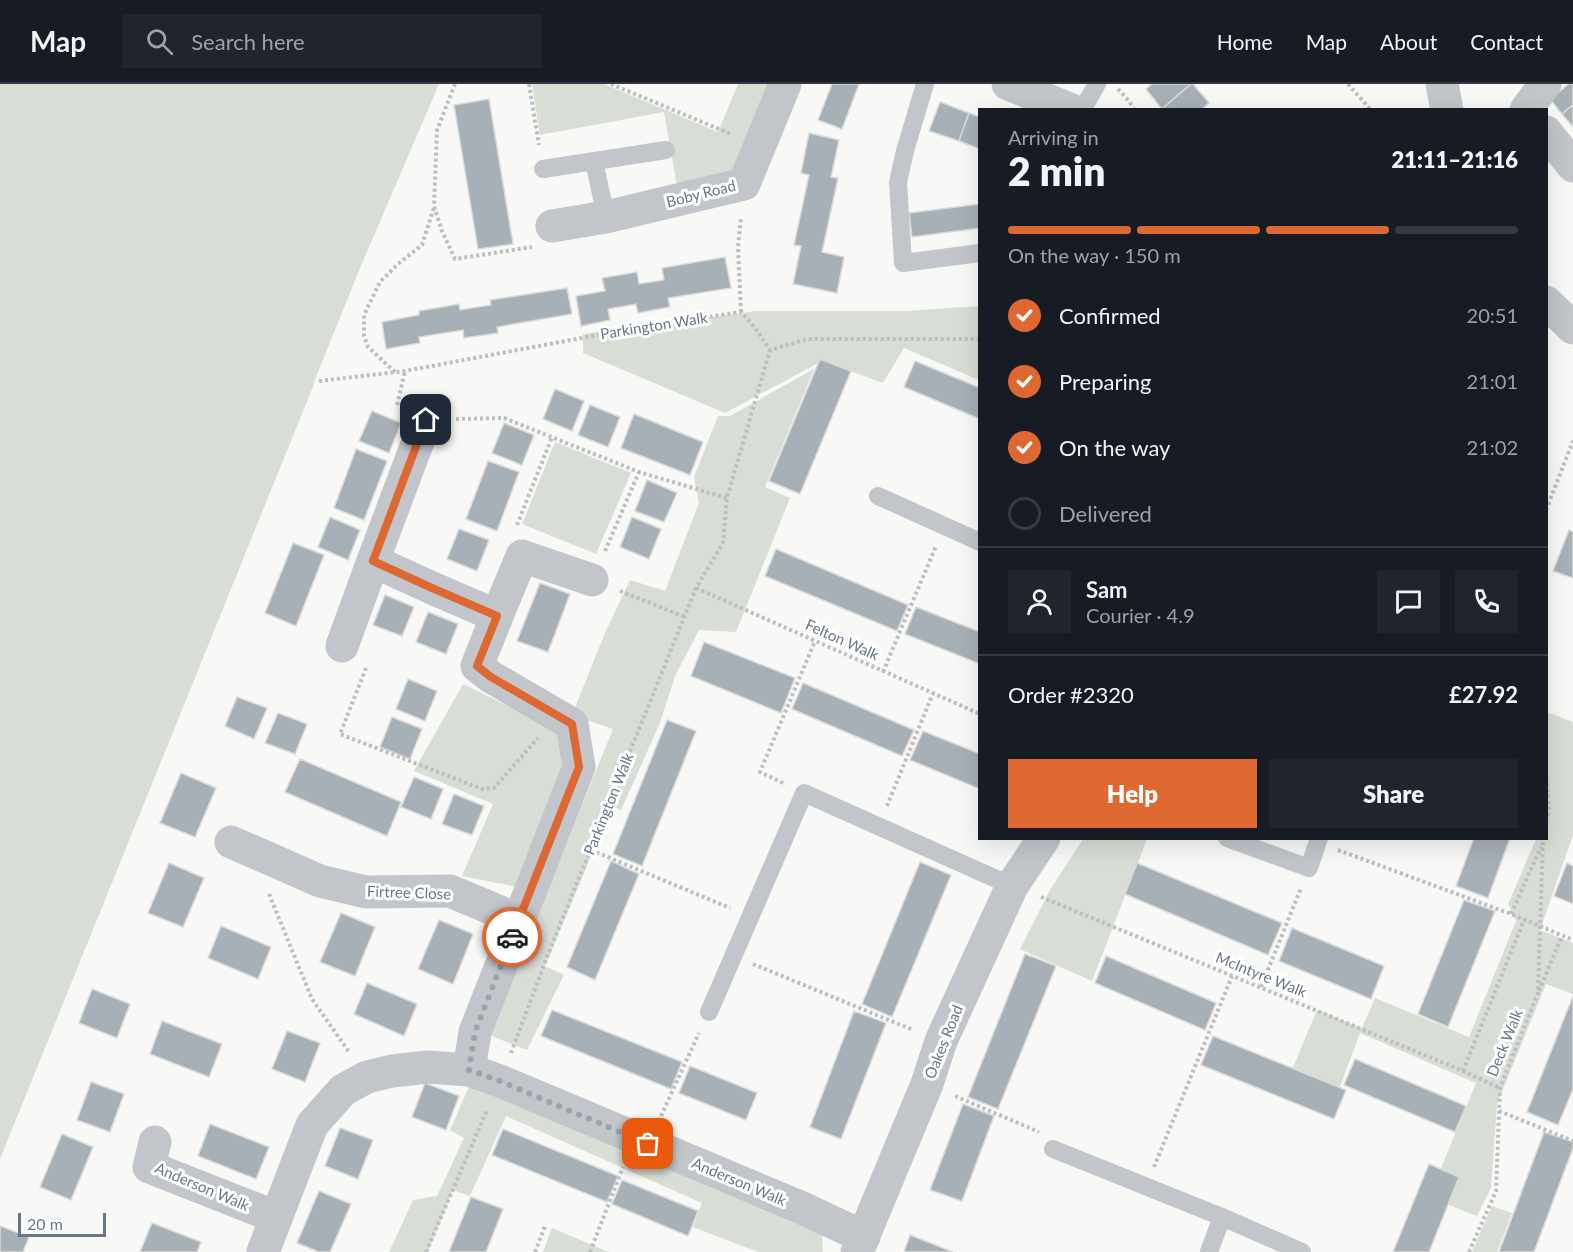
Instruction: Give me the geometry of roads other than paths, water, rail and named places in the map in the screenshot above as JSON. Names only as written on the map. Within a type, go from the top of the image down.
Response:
[{"type":"street","name":"Boby Road","points":[[552,226],[606,217],[744,184],[785,84]]},
{"type":"street","points":[[1008,84],[1067,108]]},
{"type":"street","points":[[1442,84],[1448,108]]},
{"type":"street","points":[[1548,128],[1573,166]]},
{"type":"street","points":[[1548,304],[1573,328]]},
{"type":"street","points":[[342,646],[426,420]]},
{"type":"street","points":[[469,1070],[475,1032],[579,767],[572,724],[491,677],[477,666],[522,556],[592,580]]},
{"type":"street","points":[[373,561],[497,616]]},
{"type":"street","name":"Oakes Road","points":[[861,1244],[927,1084],[941,1041],[1012,886],[1043,840]]},
{"type":"street","name":"Firtree Close","points":[[231,842],[320,881],[366,892],[450,891],[519,920]]},
{"type":"street","name":"Anderson Walk","points":[[263,1252],[312,1125],[343,1090],[367,1077],[392,1071],[428,1067],[469,1070],[500,1081],[636,1154],[800,1207],[861,1244]]},
{"type":"street","name":"Anderson Walk","points":[[155,1142],[149,1167],[276,1217]]},
{"type":"lane","points":[[925,84],[898,182],[903,263],[978,253]]},
{"type":"lane","points":[[1083,108],[1097,84]]},
{"type":"lane","points":[[543,169],[666,150]]},
{"type":"lane","points":[[594,161],[606,217]]},
{"type":"lane","points":[[878,496],[978,541]]},
{"type":"lane","points":[[709,1012],[804,793],[1012,886]]},
{"type":"lane","points":[[1232,840],[1309,868],[1319,840]]},
{"type":"lane","points":[[1053,1149],[1302,1252]]},
{"type":"lane","points":[[1209,1252],[1222,1218]]}]
